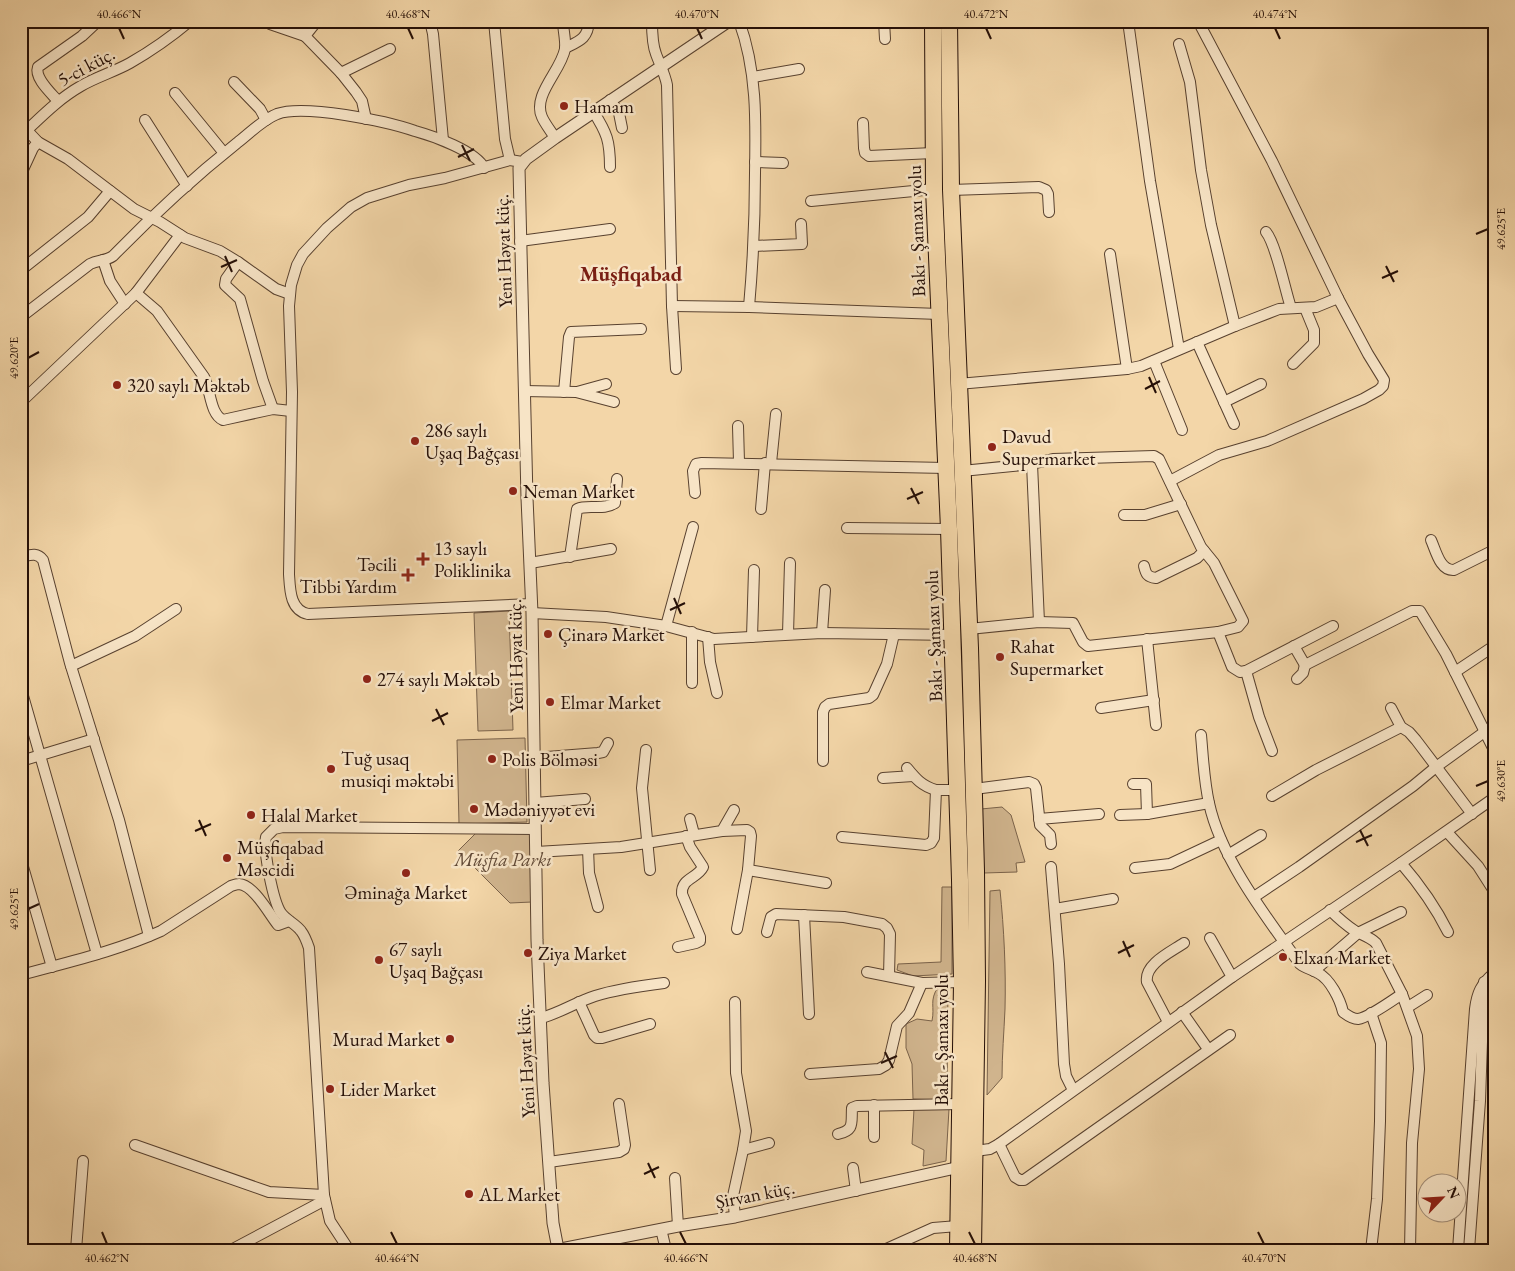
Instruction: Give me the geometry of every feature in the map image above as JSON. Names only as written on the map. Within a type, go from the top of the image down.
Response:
[{"type":"highway","name":"Bakı - Şamaxı yolu","points":[[933,21],[934,189],[953,635],[966,790],[977,981],[973,1250]]},
{"type":"highway","name":"Bakı - Şamaxı yolu","points":[[949,21],[951,190],[969,629],[958,1250]]},
{"type":"street","points":[[58,101],[38,76],[38,67],[82,36],[98,21]]},
{"type":"street","name":"5-ci küç.","points":[[24,127],[81,86],[128,64],[150,51],[174,35],[190,21]]},
{"type":"street","points":[[302,21],[305,36]]},
{"type":"street","points":[[305,36],[317,21]]},
{"type":"street","points":[[430,21],[444,140]]},
{"type":"street","points":[[494,21],[505,139],[510,160]]},
{"type":"street","points":[[555,138],[542,117],[540,99],[558,68],[565,48],[563,21]]},
{"type":"street","points":[[565,48],[586,35],[589,30],[589,21]]},
{"type":"street","points":[[652,21],[652,41],[655,53],[662,66],[666,85],[672,306],[676,369]]},
{"type":"street","points":[[730,21],[593,111],[522,162],[510,160],[376,194],[351,207],[327,228],[303,254],[293,276],[290,294],[289,574],[293,602],[301,612],[308,614],[532,608],[666,626],[723,639],[822,633],[953,635]]},
{"type":"street","points":[[739,21],[753,77],[754,246],[750,306]]},
{"type":"street","points":[[884,21],[885,39]]},
{"type":"street","points":[[1128,21],[1150,181],[1180,349]]},
{"type":"street","points":[[1170,480],[1219,455],[1267,441],[1379,390],[1383,386],[1384,380],[1338,298],[1272,161],[1198,21]]},
{"type":"street","points":[[270,24],[305,36],[341,72],[362,101],[366,119]]},
{"type":"street","points":[[1179,44],[1190,82],[1201,170],[1211,225],[1235,326]]},
{"type":"street","points":[[341,72],[390,49]]},
{"type":"street","points":[[753,77],[799,69]]},
{"type":"street","points":[[234,82],[260,109],[266,120]]},
{"type":"street","points":[[175,93],[224,153]]},
{"type":"street","points":[[610,100],[619,113],[622,128]]},
{"type":"street","points":[[21,317],[90,264],[113,256],[152,217],[224,153],[266,120],[277,114],[299,111],[366,119],[409,128],[444,140],[477,159],[484,168]]},
{"type":"street","points":[[593,111],[605,130],[610,145],[610,167]]},
{"type":"street","points":[[145,120],[187,186]]},
{"type":"street","points":[[863,123],[864,148],[865,153],[869,156],[933,153]]},
{"type":"street","points":[[24,127],[38,142],[68,159],[134,209],[152,217],[180,235],[211,247],[238,262],[269,284],[290,294]]},
{"type":"street","points":[[21,174],[33,148],[38,142]]},
{"type":"street","name":"Yeni Həyat küç.","points":[[522,162],[518,175],[532,608],[537,940],[543,1083],[557,1250]]},
{"type":"street","points":[[755,162],[783,163]]},
{"type":"street","points":[[951,190],[1039,187],[1046,190],[1048,194],[1049,212]]},
{"type":"street","points":[[811,201],[934,189]]},
{"type":"street","points":[[21,270],[88,217],[110,191]]},
{"type":"street","points":[[754,246],[802,244],[801,224]]},
{"type":"street","points":[[520,241],[610,228]]},
{"type":"street","points":[[1266,232],[1273,248],[1290,308]]},
{"type":"street","points":[[21,402],[136,293],[180,235]]},
{"type":"street","points":[[1110,254],[1127,369]]},
{"type":"street","points":[[103,260],[110,281],[125,304]]},
{"type":"street","points":[[238,262],[226,279],[225,285],[240,299],[263,381],[273,409]]},
{"type":"street","points":[[136,293],[157,311],[204,377],[209,387],[217,418],[223,420],[273,409],[291,411]]},
{"type":"street","points":[[958,384],[1127,369],[1154,361],[1279,309],[1316,307],[1338,298]]},
{"type":"street","points":[[672,306],[750,306],[939,314]]},
{"type":"street","points":[[1293,364],[1314,344],[1314,330],[1305,308]]},
{"type":"street","points":[[564,392],[569,336],[571,332],[641,329]]},
{"type":"street","points":[[1197,342],[1234,424]]},
{"type":"street","points":[[1154,361],[1182,430]]},
{"type":"street","points":[[576,392],[606,384]]},
{"type":"street","points":[[1224,402],[1261,384]]},
{"type":"street","points":[[524,391],[576,392],[614,402]]},
{"type":"street","points":[[761,509],[776,414]]},
{"type":"street","points":[[738,426],[739,462]]},
{"type":"street","points":[[962,471],[1032,464],[1053,459],[1154,456],[1159,459],[1204,551],[1214,563],[1243,621],[1238,627],[1218,632],[1088,646],[1083,642],[1073,623],[1039,622],[969,629]]},
{"type":"street","points":[[695,493],[693,472],[696,464],[702,462],[946,468]]},
{"type":"street","points":[[1032,464],[1039,622]]},
{"type":"street","points":[[570,556],[577,509],[582,507],[609,507],[615,503],[617,478]]},
{"type":"street","points":[[1124,515],[1145,515],[1181,504]]},
{"type":"street","points":[[666,626],[693,527]]},
{"type":"street","points":[[847,528],[949,529]]},
{"type":"street","points":[[1431,540],[1444,568],[1449,570],[1454,570],[1494,550]]},
{"type":"street","points":[[530,563],[611,549]]},
{"type":"street","points":[[1144,566],[1150,578],[1156,578],[1197,558],[1204,551]]},
{"type":"street","points":[[21,557],[36,554],[42,560],[71,666],[119,820],[150,936]]},
{"type":"street","points":[[788,634],[790,563]]},
{"type":"street","points":[[752,637],[754,570]]},
{"type":"street","points":[[822,633],[824,590]]},
{"type":"street","points":[[71,666],[135,636],[176,609]]},
{"type":"street","points":[[1305,665],[1412,611],[1420,611],[1438,638],[1494,750]]},
{"type":"street","points":[[1218,632],[1232,667],[1240,672],[1246,671],[1333,626]]},
{"type":"street","points":[[692,632],[692,683]]},
{"type":"street","points":[[823,762],[825,707],[829,704],[869,698],[873,695],[887,664],[894,634]]},
{"type":"street","points":[[708,637],[710,662],[717,693]]},
{"type":"street","points":[[1147,639],[1156,725]]},
{"type":"street","points":[[1294,646],[1305,665],[1303,673],[1296,679]]},
{"type":"street","points":[[1455,672],[1494,646]]},
{"type":"street","points":[[1246,671],[1259,717],[1272,751]]},
{"type":"street","points":[[21,690],[97,954]]},
{"type":"street","points":[[1101,708],[1154,700]]},
{"type":"street","points":[[1391,708],[1401,727],[1416,740],[1472,814]]},
{"type":"street","points":[[1254,897],[1413,786],[1494,725]]},
{"type":"street","points":[[1272,796],[1316,770],[1401,727]]},
{"type":"street","points":[[1201,735],[1209,803],[1221,840],[1254,897],[1300,964],[1306,969],[1320,974],[1327,980],[1341,1004],[1343,1012],[1358,1019],[1402,994]]},
{"type":"street","points":[[21,761],[94,739]]},
{"type":"street","points":[[534,758],[603,752],[608,743]]},
{"type":"street","points":[[646,750],[642,788],[650,870]]},
{"type":"street","points":[[883,778],[910,772],[925,787],[936,790],[966,790],[1028,782],[1034,784],[1040,825],[1050,835],[1051,844]]},
{"type":"street","points":[[1133,784],[1146,784],[1147,814]]},
{"type":"street","points":[[842,837],[926,845],[931,843],[934,838],[936,790]]},
{"type":"street","points":[[975,1151],[990,1149],[999,1144],[1232,976],[1447,832],[1494,798]]},
{"type":"street","points":[[534,803],[586,799]]},
{"type":"street","points":[[1120,815],[1147,814],[1209,803]]},
{"type":"street","points":[[722,831],[734,810]]},
{"type":"street","points":[[1039,819],[1099,814]]},
{"type":"street","points":[[678,947],[700,941],[682,894],[684,883],[702,871],[703,867],[690,847],[690,819]]},
{"type":"street","points":[[349,1250],[330,1221],[324,1198],[310,955],[306,938],[282,914],[275,898],[265,848],[266,837],[274,829],[283,827],[535,829]]},
{"type":"street","points":[[536,852],[646,844],[690,835],[747,830],[750,832],[748,870],[738,929]]},
{"type":"street","points":[[1447,832],[1478,866],[1494,891]]},
{"type":"street","points":[[1228,855],[1261,835]]},
{"type":"street","points":[[1135,868],[1170,864],[1221,840]]},
{"type":"street","points":[[588,849],[589,873],[598,907]]},
{"type":"street","points":[[21,860],[52,967]]},
{"type":"street","points":[[1401,863],[1422,888],[1448,932]]},
{"type":"street","points":[[1051,867],[1064,1064],[1066,1076],[1073,1090]]},
{"type":"street","points":[[748,870],[826,883]]},
{"type":"street","points":[[21,975],[97,954],[150,936],[222,890],[239,884],[247,886],[253,891],[278,925],[289,921]]},
{"type":"street","points":[[1055,908],[1113,899]]},
{"type":"street","points":[[1330,910],[1343,923],[1358,933],[1371,938],[1376,944],[1402,994],[1417,1036],[1419,1069],[1412,1143],[1410,1250]]},
{"type":"street","points":[[1314,971],[1358,933],[1401,912]]},
{"type":"street","points":[[768,932],[771,917],[776,914],[844,917],[882,924],[890,934],[889,976]]},
{"type":"street","points":[[804,915],[809,1014]]},
{"type":"street","points":[[1210,938],[1232,976]]},
{"type":"street","points":[[1168,1022],[1146,977],[1151,966],[1184,943]]},
{"type":"street","points":[[867,972],[922,983],[962,982]]},
{"type":"street","points":[[1458,1250],[1474,1009],[1477,994],[1484,981],[1494,973]]},
{"type":"street","points":[[1469,1250],[1480,1101],[1484,981]]},
{"type":"street","points":[[541,1018],[560,1013],[579,1002],[625,988],[664,983]]},
{"type":"street","points":[[810,1074],[879,1069],[886,1065],[889,1060],[896,1026],[908,1013],[922,983]]},
{"type":"street","points":[[1408,1008],[1427,996]]},
{"type":"street","points":[[579,1002],[597,1038],[650,1024]]},
{"type":"street","points":[[735,1002],[736,1073],[746,1131],[744,1150],[733,1196],[735,1217]]},
{"type":"street","points":[[1182,1012],[1208,1049]]},
{"type":"street","points":[[1371,1013],[1381,1043],[1378,1189],[1371,1250]]},
{"type":"street","points":[[999,1144],[1015,1178],[1024,1180],[1230,1034]]},
{"type":"street","points":[[549,1162],[624,1150],[625,1145],[619,1104]]},
{"type":"street","points":[[838,1134],[848,1132],[851,1128],[852,1108],[857,1106],[960,1104]]},
{"type":"street","points":[[874,1106],[874,1137]]},
{"type":"street","points":[[744,1150],[769,1143]]},
{"type":"street","points":[[135,1146],[269,1192],[324,1198]]},
{"type":"street","points":[[76,1250],[83,1162]]},
{"type":"street","name":"Şirvan küç.","points":[[557,1250],[594,1246],[661,1229],[735,1217],[960,1167]]},
{"type":"street","points":[[853,1168],[856,1190]]},
{"type":"street","points":[[675,1178],[678,1226]]},
{"type":"street","points":[[231,1250],[324,1198]]},
{"type":"street","points":[[884,1250],[933,1228],[958,1226]]},
{"type":"street","points":[[661,1229],[666,1250]]},
{"type":"green space","points":[[509,611],[513,730],[478,731],[474,613]]},
{"type":"green space","points":[[525,738],[527,822],[459,824],[457,740]]},
{"type":"green space","points":[[1002,807],[1011,815],[1025,862],[1016,863],[1017,872],[984,873],[981,809]]},
{"type":"green space","name":"Müşfia Parkı","points":[[530,831],[532,902],[510,903],[458,851],[476,833]]},
{"type":"green space","points":[[942,887],[952,887],[952,974],[913,976],[897,970],[898,964],[941,962]]},
{"type":"green space","points":[[1000,890],[1004,934],[1005,979],[1002,1078],[987,1095],[990,891]]},
{"type":"green space","points":[[948,986],[947,1100],[913,1099],[912,1064],[906,1048],[906,1024],[917,1019],[932,1021],[935,992],[938,987]]},
{"type":"green space","points":[[914,1109],[949,1109],[946,1161],[923,1166],[924,1150],[912,1144]]},
{"type":"place","name":"Hamam","points":[[564,106]]},
{"type":"place","name":"320 saylı Məktəb","points":[[117,385]]},
{"type":"place","name":"286 saylı Uşaq Bağçası","points":[[415,441]]},
{"type":"place","name":"Davud Supermarket","points":[[992,447]]},
{"type":"place","name":"Neman Market","points":[[513,491]]},
{"type":"place","name":"13 saylı Poliklinika","points":[[423,559]]},
{"type":"place","name":"Təcili Tibbi Yardım","points":[[408,575]]},
{"type":"place","name":"Çinarə Market","points":[[548,634]]},
{"type":"place","name":"Rahat Supermarket","points":[[1000,657]]},
{"type":"place","name":"274 saylı Məktəb","points":[[367,679]]},
{"type":"place","name":"Elmar Market","points":[[550,702]]},
{"type":"place","name":"Polis Bölməsi","points":[[492,759]]},
{"type":"place","name":"Tuğ usaq musiqi məktəbi","points":[[331,769]]},
{"type":"place","name":"Mədəniyyət evi","points":[[474,809]]},
{"type":"place","name":"Halal Market","points":[[251,815]]},
{"type":"place","name":"Müşfiqabad Məscidi","points":[[227,858]]},
{"type":"place","name":"Əminağa Market","points":[[406,873]]},
{"type":"place","name":"Ziya Market","points":[[528,953]]},
{"type":"place","name":"Elxan Market","points":[[1283,957]]},
{"type":"place","name":"67 saylı Uşaq Bağçası","points":[[379,960]]},
{"type":"place","name":"Murad Market","points":[[450,1039]]},
{"type":"place","name":"Lider Market","points":[[330,1089]]},
{"type":"place","name":"AL Market","points":[[469,1194]]},
{"type":"district","name":"Müşfiqabad","points":[[631,274]]}]
